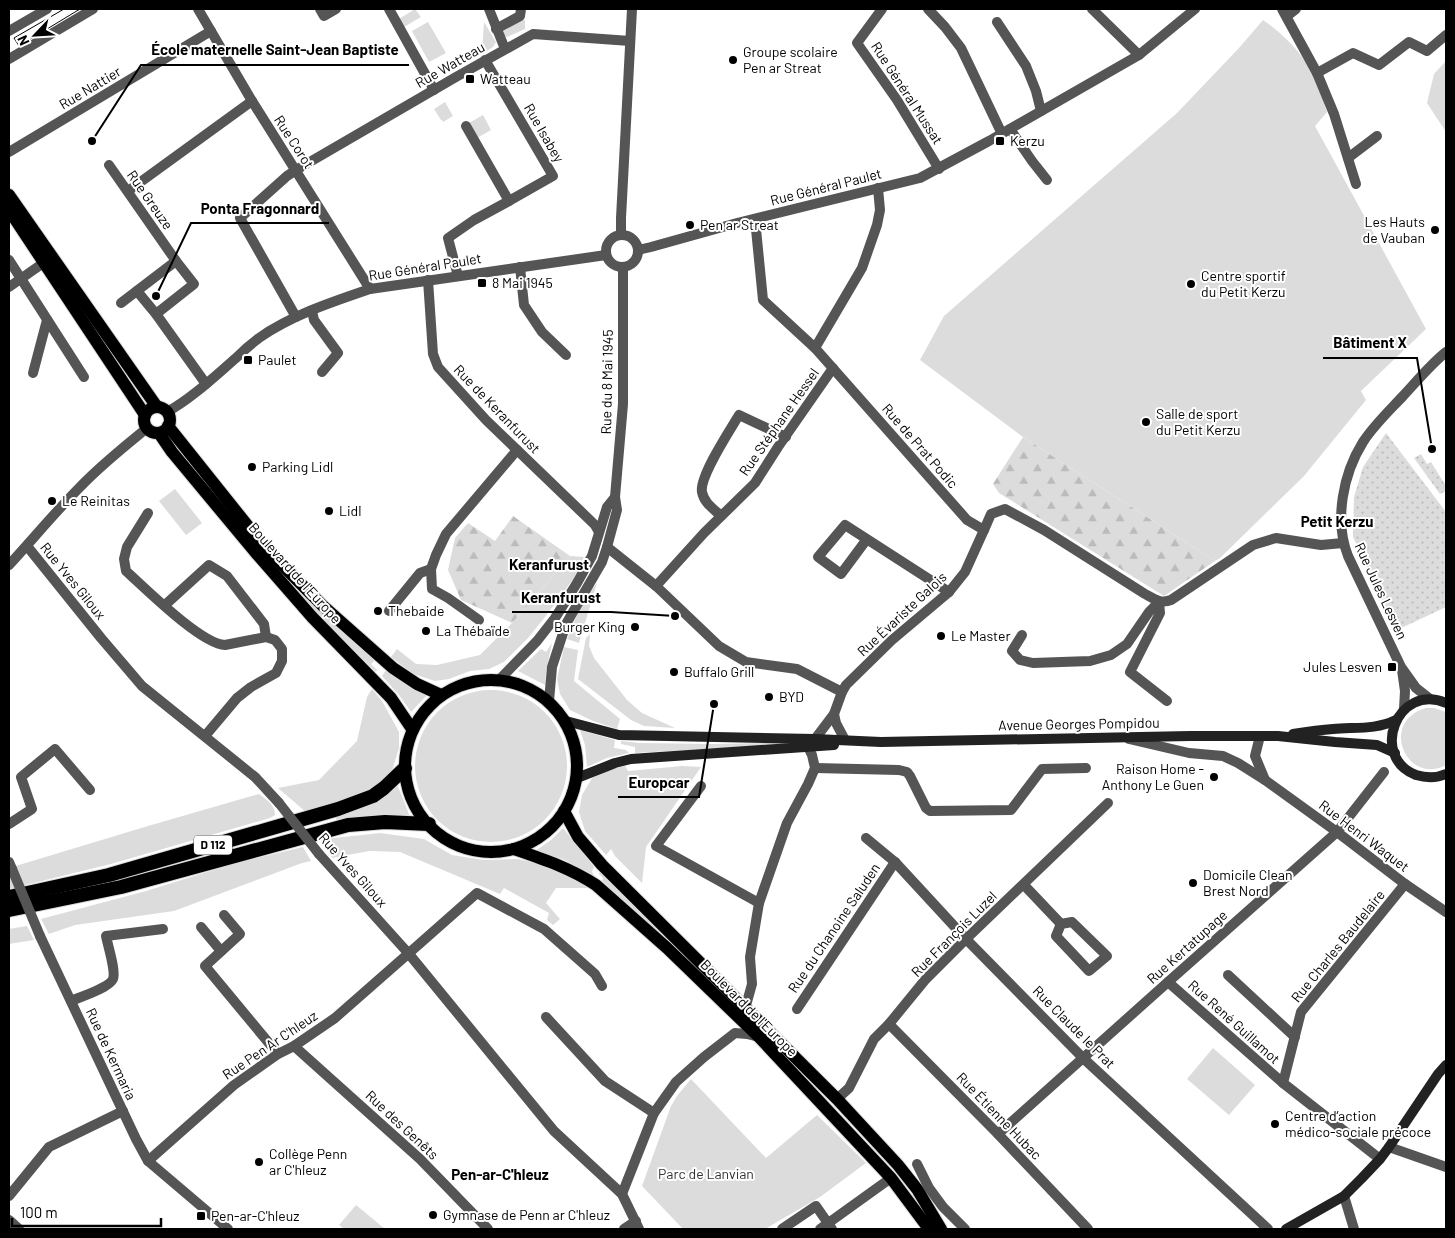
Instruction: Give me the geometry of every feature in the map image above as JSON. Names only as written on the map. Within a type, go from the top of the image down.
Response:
[{"type":"highway","name":"D 112","points":[[9,896],[108,876],[338,809],[373,796],[405,768]]},
{"type":"highway","name":"D 112","points":[[9,910],[121,886],[348,825],[384,822],[428,824]]},
{"type":"main road","points":[[9,195],[146,415]]},
{"type":"main road","points":[[9,210],[170,419],[158,429],[144,419],[149,410],[162,410]]},
{"type":"main road","name":"Boulevard de l'Europe","points":[[158,429],[267,550],[323,606],[393,668],[417,684],[441,695]]},
{"type":"main road","name":"Boulevard de l'Europe","points":[[158,429],[172,452],[256,554],[312,617],[391,698],[412,730]]},
{"type":"main road","points":[[500,679],[526,687],[549,701],[566,721],[574,739],[578,758],[577,778],[572,796],[552,828],[539,838],[514,849],[496,853],[460,846],[446,839],[428,824],[418,810],[409,791],[405,768],[406,748],[412,730],[426,710],[441,695],[459,686],[479,680],[500,679]]},
{"type":"main road","points":[[1445,776],[1423,777],[1406,769],[1394,753],[1392,737],[1396,720],[1404,709],[1416,702],[1430,699],[1446,703]]},
{"type":"main road","name":"Avenue Georges Pompidou","points":[[1278,736],[1376,726],[1388,724],[1396,720]]},
{"type":"main road","name":"Avenue Georges Pompidou","points":[[566,721],[619,735],[881,742]]},
{"type":"main road","name":"Avenue Georges Pompidou","points":[[577,778],[615,763],[631,759],[881,742],[1278,736],[1377,745],[1394,753]]},
{"type":"main road","name":"Boulevard de l'Europe","points":[[564,811],[578,837],[602,865],[837,1099],[898,1165],[917,1189],[941,1229]]},
{"type":"main road","name":"Boulevard de l'Europe","points":[[514,849],[569,869],[596,885],[666,948],[741,1004],[759,1038],[892,1178],[928,1229]]},
{"type":"main road","points":[[1286,1229],[1344,1196],[1380,1159],[1446,1065]]},
{"type":"street","points":[[9,31],[47,9]]},
{"type":"street","points":[[9,59],[94,9]]},
{"type":"street","name":"Rue Corot","points":[[198,9],[252,101],[370,289]]},
{"type":"street","points":[[320,9],[324,16],[336,9]]},
{"type":"street","points":[[388,9],[434,90]]},
{"type":"street","points":[[489,9],[505,49]]},
{"type":"street","points":[[496,29],[520,16],[521,9]]},
{"type":"street","points":[[621,234],[632,9]]},
{"type":"street","name":"Rue Général Mussat","points":[[882,9],[857,43],[897,100],[939,169]]},
{"type":"street","points":[[928,9],[946,27],[961,48],[1006,132],[1047,180]]},
{"type":"street","points":[[1092,9],[1139,55]]},
{"type":"street","name":"Rue Général Paulet","points":[[638,250],[920,178],[1006,132],[1041,110],[1078,91],[1139,55],[1195,9]]},
{"type":"street","points":[[1296,9],[1284,13],[1317,73],[1334,114],[1356,184]]},
{"type":"street","points":[[996,22],[1026,66],[1036,90],[1041,110]]},
{"type":"street","name":"Rue Nattier","points":[[9,151],[211,31]]},
{"type":"street","name":"Rue Watteau","points":[[296,317],[240,218],[287,176],[533,34],[630,41]]},
{"type":"street","points":[[1317,73],[1353,53],[1379,65],[1409,42],[1427,51],[1446,35]]},
{"type":"street","name":"Rue Isabey","points":[[458,276],[448,238],[474,220],[553,176],[485,60]]},
{"type":"street","points":[[128,191],[252,101]]},
{"type":"street","points":[[466,126],[509,201]]},
{"type":"street","points":[[1348,158],[1377,136]]},
{"type":"street","name":"Rue Greuze","points":[[108,165],[194,284],[156,314]]},
{"type":"street","points":[[815,348],[862,268],[880,210],[878,188]]},
{"type":"street","name":"Rue de Prat Podic","points":[[755,219],[763,300],[815,348],[967,520],[984,530]]},
{"type":"street","points":[[621,234],[633,238],[638,250],[635,262],[630,266],[624,267],[612,264],[606,255],[609,241],[614,236],[621,234]]},
{"type":"street","name":"Rue Général Paulet","points":[[162,410],[206,384],[258,339],[296,317],[335,301],[370,289],[606,255]]},
{"type":"street","points":[[9,260],[84,377]]},
{"type":"street","points":[[9,287],[48,260]]},
{"type":"street","points":[[122,303],[176,261]]},
{"type":"street","points":[[520,267],[524,305],[542,332],[566,354]]},
{"type":"street","name":"Rue du 8 Mai 1945","points":[[549,701],[552,667],[566,624],[602,562],[617,510],[615,497],[623,404],[622,283],[624,267]]},
{"type":"street","name":"Rue de Keranfurust","points":[[428,280],[433,354],[438,367],[486,420],[600,532]]},
{"type":"street","points":[[138,291],[206,384]]},
{"type":"street","points":[[312,311],[314,320],[338,353],[322,372]]},
{"type":"street","points":[[33,373],[47,320]]},
{"type":"street","name":"Rue Jules Lesven","points":[[1430,699],[1416,688],[1401,667],[1343,544],[1342,513],[1344,492],[1352,463],[1360,448],[1377,424],[1433,363],[1446,352]]},
{"type":"street","name":"Rue Stéphane Hessel","points":[[656,586],[704,532],[755,483],[833,368]]},
{"type":"street","points":[[721,516],[706,502],[702,490],[708,470],[739,415],[786,437]]},
{"type":"street","points":[[9,565],[95,472],[158,429]]},
{"type":"street","points":[[479,620],[432,589],[431,569],[446,534],[517,450]]},
{"type":"street","name":"Rue du 8 Mai 1945","points":[[500,679],[537,641],[555,618],[592,556],[607,507],[615,497]]},
{"type":"street","points":[[984,530],[991,514],[1005,509],[1044,530],[1160,602],[1172,600],[1253,545],[1276,538],[1321,545],[1343,544]]},
{"type":"street","points":[[148,513],[127,546],[124,559],[126,571],[189,626],[210,641],[225,645],[266,637],[275,640],[282,649],[282,662],[276,673],[251,687],[237,698],[204,736]]},
{"type":"street","points":[[867,539],[841,574],[818,557],[845,525],[867,539],[949,592]]},
{"type":"street","name":"Rue Évariste Galois","points":[[815,739],[834,714],[846,686],[892,640],[949,592],[966,572],[984,530]]},
{"type":"street","name":"Rue Yves Giloux","points":[[27,546],[142,686],[255,777],[279,803],[319,854],[409,954],[554,1131],[622,1194],[638,1225]]},
{"type":"street","points":[[607,547],[656,586],[718,645],[746,662],[797,669],[842,692]]},
{"type":"street","points":[[165,605],[209,565],[227,576],[264,624],[266,637]]},
{"type":"street","points":[[389,611],[420,573],[431,569]]},
{"type":"street","points":[[1022,635],[1012,651],[1020,660],[1033,663],[1090,661],[1111,656],[1126,644],[1148,612],[1160,602]]},
{"type":"street","points":[[1160,602],[1160,613],[1130,672],[1167,700]]},
{"type":"street","name":"Rue Jules Lesven","points":[[1401,667],[1405,691],[1404,709]]},
{"type":"street","points":[[834,714],[836,723],[845,740]]},
{"type":"street","points":[[1260,736],[1255,756],[1265,780]]},
{"type":"street","name":"Rue Henri Waquet","points":[[1120,737],[1189,753],[1223,756],[1238,762],[1446,912]]},
{"type":"street","points":[[735,1033],[735,1023],[741,1004],[752,984],[750,957],[759,902],[787,824],[815,768],[808,747]]},
{"type":"street","points":[[9,824],[32,809],[21,777],[54,749],[90,790]]},
{"type":"street","points":[[1238,762],[1248,761],[1255,756]]},
{"type":"street","points":[[815,768],[899,770],[907,772],[926,808],[930,811],[1011,810],[1042,769],[1086,768]]},
{"type":"street","name":"Rue Kertatupage","points":[[998,1134],[1337,832],[1384,772]]},
{"type":"street","points":[[701,786],[656,846],[759,902]]},
{"type":"street","name":"Rue François Luzel","points":[[837,1099],[849,1088],[874,1039],[889,1024],[925,980],[1108,803]]},
{"type":"street","name":"Rue Claude le Prat","points":[[866,838],[895,862],[966,939],[1083,1058],[1268,1229]]},
{"type":"street","name":"Rue du Chanoine Saluden","points":[[797,1009],[895,862]]},
{"type":"street","name":"Rue de Kermaria","points":[[10,866],[40,936],[148,1161],[228,1229]]},
{"type":"street","name":"Rue Charles Baudelaire","points":[[1283,1083],[1301,1012],[1405,884]]},
{"type":"street","points":[[1024,885],[1061,924]]},
{"type":"street","name":"Rue Pen Ar C'hleuz","points":[[148,1161],[234,1085],[278,1054],[294,1046],[336,1018],[476,892],[544,929],[595,974],[602,986]]},
{"type":"street","points":[[224,915],[240,934],[204,966],[278,1054]]},
{"type":"street","points":[[1072,922],[1107,956],[1089,971],[1056,936],[1061,924],[1072,922]]},
{"type":"street","points":[[201,927],[221,951]]},
{"type":"street","points":[[71,1001],[109,984],[113,978],[114,972],[106,936],[163,929]]},
{"type":"street","points":[[1228,975],[1295,1037]]},
{"type":"street","name":"Rue René Guillamot","points":[[1168,982],[1283,1083]]},
{"type":"street","points":[[546,1017],[606,1081],[654,1113]]},
{"type":"street","name":"Rue Étienne Hubac","points":[[889,1024],[998,1134],[1088,1229]]},
{"type":"street","points":[[622,1194],[654,1113],[676,1082],[735,1033],[759,1038]]},
{"type":"street","name":"Rue des Genêts","points":[[294,1046],[420,1159],[488,1229]]},
{"type":"street","points":[[1283,1083],[1380,1159]]},
{"type":"street","points":[[9,1196],[49,1147],[124,1111]]},
{"type":"street","points":[[1389,1147],[1446,1166]]},
{"type":"street","points":[[917,1164],[929,1188],[943,1207],[965,1229]]},
{"type":"street","points":[[789,1228],[816,1206],[827,1227],[892,1178]]},
{"type":"street","points":[[1344,1196],[1354,1229]]},
{"type":"street","points":[[9,1220],[19,1229]]},
{"type":"street","points":[[624,1229],[638,1225]]},
{"type":"green space","points":[[415,9],[421,17],[404,27],[399,19]]},
{"type":"green space","points":[[525,20],[525,29],[507,37],[504,35],[504,31]]},
{"type":"green space","name":"Centre sportif du Petit Kerzu","points":[[1263,20],[1291,44],[1301,55],[1312,73],[1327,112],[1315,126],[1426,329],[1361,391],[1366,400],[1304,476],[1215,561],[1023,437],[920,360],[944,316],[1177,113]]},
{"type":"green space","points":[[428,22],[446,53],[429,62],[412,31]]},
{"type":"green space","points":[[484,22],[496,42],[493,47],[482,54]]},
{"type":"green space","points":[[1446,61],[1446,132],[1427,103],[1434,74]]},
{"type":"green space","points":[[445,102],[453,116],[443,122],[434,109]]},
{"type":"green space","points":[[483,115],[491,130],[477,138],[469,123]]},
{"type":"green space","points":[[1386,433],[1446,512],[1446,607],[1397,630],[1353,537],[1354,497],[1363,467]]},
{"type":"green space","points":[[1023,437],[1215,561],[1164,596],[999,493],[993,484]]},
{"type":"green space","points":[[1421,454],[1427,464],[1431,462],[1446,486],[1446,491],[1440,494],[1414,458]]},
{"type":"green space","points":[[175,489],[202,523],[186,535],[159,501]]},
{"type":"green space","points":[[513,516],[570,556],[512,623],[461,600],[448,570],[455,538],[468,523],[495,541]]},
{"type":"green space","points":[[570,556],[584,557],[574,578],[528,638],[504,662],[489,669],[470,671],[449,679],[435,681],[413,674],[391,657],[397,649],[416,664],[437,665],[480,655],[512,623]]},
{"type":"green space","points":[[281,572],[376,659],[371,664],[377,670],[376,672],[307,605]]},
{"type":"green space","points":[[597,583],[579,643],[567,639],[583,602]]},
{"type":"green space","points":[[590,634],[589,646],[594,658],[627,700],[642,713],[675,728],[644,726],[631,720],[578,679],[586,638]]},
{"type":"green space","points":[[552,643],[545,685],[518,671],[541,649],[546,652]]},
{"type":"green space","points":[[564,647],[578,650],[574,681],[620,719],[617,729],[593,721],[570,710],[560,694],[557,679]]},
{"type":"green space","points":[[382,663],[429,693],[411,712],[382,676],[386,670],[380,665]]},
{"type":"green space","points":[[372,689],[382,701],[399,732],[399,748],[391,774],[375,789],[345,801],[306,812],[278,788],[319,780],[357,741],[367,697]]},
{"type":"green space","points":[[491,690],[506,691],[520,696],[545,712],[561,737],[566,751],[566,781],[561,795],[545,820],[520,836],[506,841],[491,842],[476,841],[462,836],[437,820],[421,795],[416,781],[415,766],[416,751],[421,737],[437,712],[462,696],[476,691]]},
{"type":"green space","points":[[1426,708],[1434,708],[1446,712],[1446,765],[1432,769],[1420,767],[1410,760],[1403,750],[1401,738],[1403,726],[1411,715]]},
{"type":"green space","points":[[580,730],[615,740],[614,748],[626,750],[629,753],[607,758],[587,767],[585,745]]},
{"type":"green space","points":[[621,741],[710,744],[828,742],[635,753],[635,747],[621,744]]},
{"type":"green space","points":[[625,766],[628,771],[682,766],[701,767],[646,847],[642,883],[615,856],[611,849],[606,855],[585,831],[579,812],[582,795],[592,778],[609,770]]},
{"type":"green space","points":[[397,784],[411,819],[363,817],[337,820],[335,817],[359,809],[379,799]]},
{"type":"green space","points":[[259,794],[268,801],[275,811],[275,815],[270,818],[111,864],[9,889],[9,868]]},
{"type":"green space","points":[[563,828],[594,867],[592,871],[594,877],[563,859],[535,851],[551,840]]},
{"type":"green space","points":[[380,833],[424,839],[452,855],[483,860],[518,859],[551,867],[574,878],[588,888],[556,888],[546,903],[560,919],[553,925],[547,920],[549,913],[504,888],[500,894],[400,852],[369,851],[332,858],[325,839]]},
{"type":"green space","points":[[303,847],[311,861],[174,911],[75,925],[49,934],[41,919],[146,891],[236,863]]},
{"type":"green space","points":[[600,872],[662,931],[660,934],[602,882],[603,878],[599,874]]},
{"type":"green space","points":[[27,926],[34,940],[9,944],[9,929]]},
{"type":"green space","points":[[1213,1048],[1255,1085],[1229,1115],[1187,1079]]},
{"type":"green space","name":"Parc de Lanvian","points":[[691,1079],[766,1158],[817,1115],[866,1163],[820,1197],[765,1229],[683,1229],[642,1186],[671,1106]]},
{"type":"green space","points":[[356,1205],[385,1229],[344,1229],[339,1225]]},
{"type":"tram line","points":[[64,9],[14,38],[19,46],[80,9]]},
{"type":"place","name":"Groupe scolaire Pen ar Streat","points":[[733,60]]},
{"type":"place","name":"Watteau","points":[[470,79]]},
{"type":"place","name":"École maternelle Saint-Jean Baptiste","points":[[92,141]]},
{"type":"place","name":"Kerzu","points":[[1000,141]]},
{"type":"place","name":"Pen ar Streat","points":[[690,225]]},
{"type":"place","name":"Les Hauts de Vauban","points":[[1435,230]]},
{"type":"place","name":"8 Mai 1945","points":[[482,283]]},
{"type":"place","name":"Centre sportif du Petit Kerzu","points":[[1191,284]]},
{"type":"place","name":"Ponta Fragonnard","points":[[156,296]]},
{"type":"place","name":"Paulet","points":[[248,360]]},
{"type":"place","name":"Salle de sport du Petit Kerzu","points":[[1146,422]]},
{"type":"place","name":"Bâtiment X","points":[[1432,449]]},
{"type":"place","name":"Parking Lidl","points":[[252,467]]},
{"type":"place","name":"Le Reinitas","points":[[52,501]]},
{"type":"place","name":"Lidl","points":[[329,511]]},
{"type":"place","name":"Thebaide","points":[[378,611]]},
{"type":"place","name":"Keranfurust","points":[[675,616]]},
{"type":"place","name":"Burger King","points":[[635,627]]},
{"type":"place","name":"La Thébaïde","points":[[426,631]]},
{"type":"place","name":"Le Master","points":[[941,636]]},
{"type":"place","name":"Jules Lesven","points":[[1392,667]]},
{"type":"place","name":"Buffalo Grill","points":[[674,672]]},
{"type":"place","name":"BYD","points":[[769,697]]},
{"type":"place","name":"Europcar","points":[[714,704]]},
{"type":"place","name":"Raison Home - Anthony Le Guen","points":[[1214,777]]},
{"type":"place","name":"Domicile Clean Brest Nord","points":[[1193,883]]},
{"type":"place","name":"Centre d’action médico-sociale précoce","points":[[1275,1124]]},
{"type":"place","name":"Collège Penn ar C'hleuz","points":[[259,1162]]},
{"type":"place","name":"Gymnase de Penn ar C'hleuz","points":[[433,1215]]},
{"type":"place","name":"Pen-ar-C'hleuz","points":[[201,1216]]},
{"type":"district","name":"Petit Kerzu","points":[[1337,522]]},
{"type":"district","name":"Keranfurust","points":[[549,565]]},
{"type":"district","name":"Pen-ar-C'hleuz","points":[[500,1175]]}]
